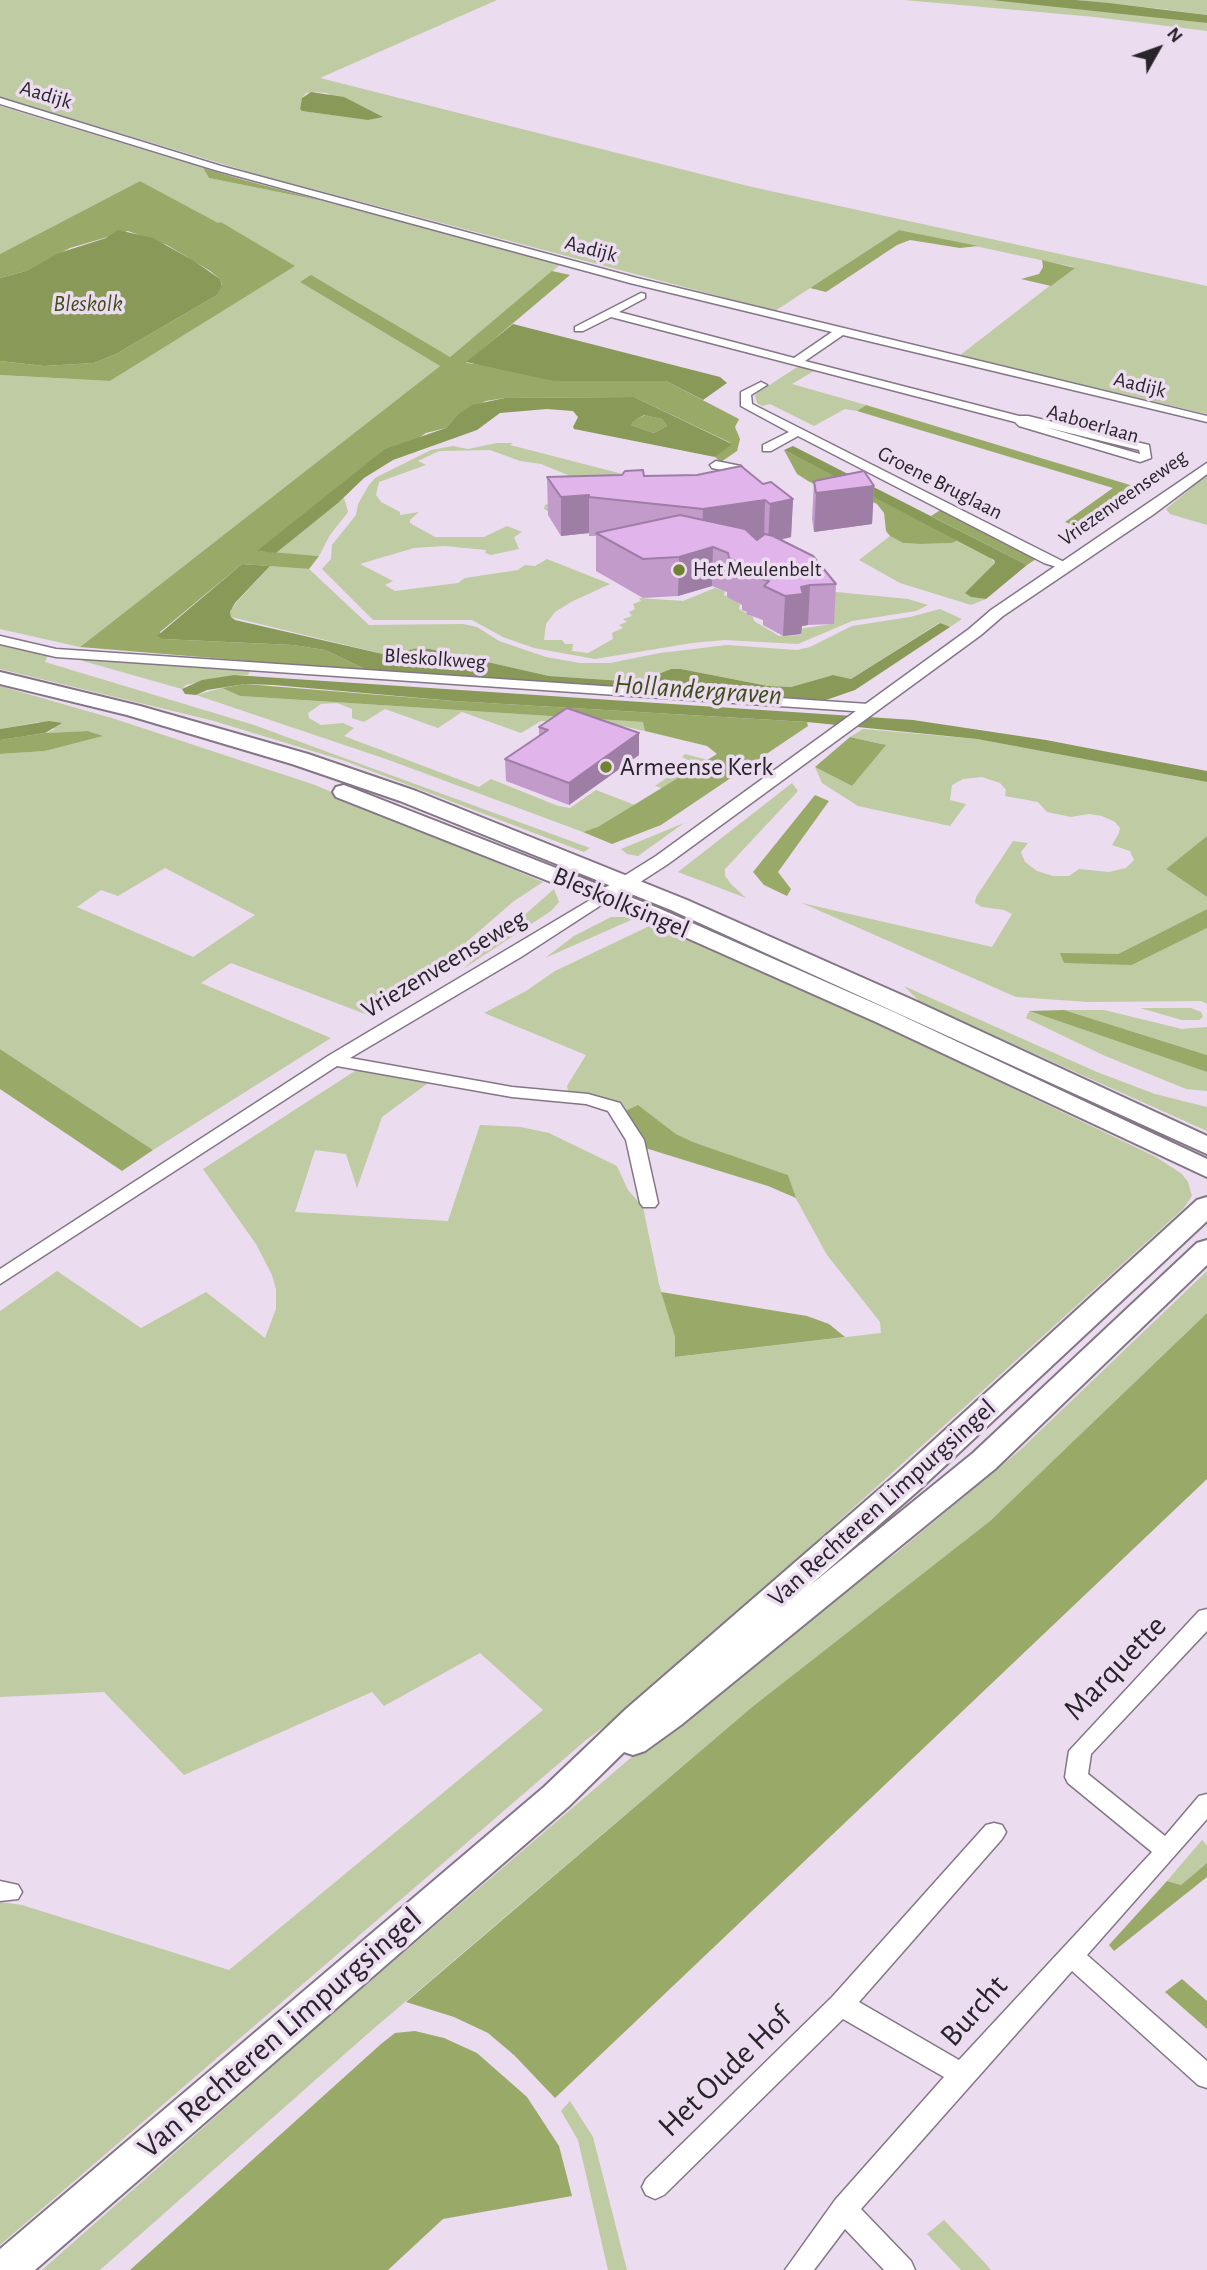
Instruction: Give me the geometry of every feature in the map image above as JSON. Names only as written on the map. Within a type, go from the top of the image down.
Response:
[{"type":"main road","name":"Bleskolksingel","points":[[8,680],[318,782],[617,889],[905,1005],[1207,1146]]},
{"type":"main road","name":"Bleskolksingel","points":[[617,889],[1207,1169]]},
{"type":"main road","name":"Van Rechteren Limpurgsingel","points":[[5,2270],[556,1797],[638,1718],[909,1481],[1207,1206]]},
{"type":"main road","name":"Van Rechteren Limpurgsingel","points":[[556,1797],[669,1716],[984,1461],[1207,1249]]},
{"type":"street","name":"Aadijk","points":[[0,102],[232,171],[634,281],[1207,422]]},
{"type":"street","points":[[579,329],[641,296]]},
{"type":"street","name":"Aaboerlaan","points":[[610,313],[798,360],[1019,420],[1028,419],[1145,448],[1145,458],[1023,424],[1019,420]]},
{"type":"street","points":[[798,360],[841,331]]},
{"type":"street","name":"Groene Bruglaan","points":[[761,385],[745,394],[747,406],[1049,561],[1066,566]]},
{"type":"street","points":[[768,448],[797,432]]},
{"type":"street","points":[[716,465],[737,469]]},
{"type":"street","name":"Vriezenveenseweg","points":[[0,1278],[334,1060],[515,954],[681,847],[975,632],[1041,593],[1066,566],[1149,511],[1207,467]]},
{"type":"street","name":"Bleskolkweg","points":[[0,640],[56,653],[864,711]]},
{"type":"street","points":[[334,1060],[512,1092],[588,1099],[614,1107],[635,1140],[649,1203]]},
{"type":"street","name":"Marquette","points":[[1167,1851],[1076,1777],[1080,1751],[1207,1617]]},
{"type":"street","name":"Burcht","points":[[798,2270],[844,2209],[962,2074],[1167,1851],[1207,1803]]},
{"type":"street","name":"Het Oude Hof","points":[[655,2187],[842,2005],[994,1832]]},
{"type":"street","points":[[1070,1955],[1207,2077]]},
{"type":"street","points":[[842,2005],[962,2074]]},
{"type":"street","points":[[844,2209],[902,2270]]},
{"type":"shaded area","points":[[0,0],[497,0],[320,78],[752,187],[1207,286],[1207,414],[959,356],[1074,267],[899,230],[775,311],[256,174],[0,97]],"holes":[[[306,93],[327,93],[372,120],[300,109]]]},
{"type":"shaded area","points":[[904,0],[991,0],[1077,8],[1207,23],[1207,31],[1095,17]]},
{"type":"shaded area","points":[[1076,0],[1207,0],[1207,15],[1163,9]]},
{"type":"shaded area","points":[[0,106],[203,168],[209,178],[323,201],[561,264],[450,357],[300,282],[440,366],[80,647],[0,629],[0,375],[110,381],[294,266],[221,222],[218,224],[140,181],[0,254]]},
{"type":"shaded area","points":[[203,168],[244,180],[323,201],[209,178]]},
{"type":"shaded area","points":[[140,181],[218,223],[221,222],[295,266],[110,381],[0,375],[0,361],[44,366],[94,363],[116,354],[217,295],[222,285],[220,279],[210,271],[167,245],[128,231],[70,248],[26,271],[0,278],[0,254]]},
{"type":"shaded area","points":[[899,230],[978,246],[960,248],[910,240],[897,245],[826,292],[810,288]]},
{"type":"shaded area","points":[[1042,260],[1075,268],[1051,286],[1021,279],[1039,274],[1043,267]]},
{"type":"shaded area","points":[[552,271],[570,275],[466,363],[623,380],[666,381],[739,419],[735,427],[740,439],[737,451],[721,462],[715,457],[731,443],[634,397],[505,398],[486,401],[457,415],[446,428],[426,433],[258,551],[319,556],[309,569],[242,564],[160,632],[163,639],[293,645],[325,650],[369,671],[80,647],[440,366],[300,282],[311,275],[450,357]]},
{"type":"shaded area","points":[[802,364],[819,368],[792,384],[866,405],[857,411],[845,409],[814,426],[770,404],[762,406],[757,403],[757,393]]},
{"type":"shaded area","points":[[866,405],[1140,488],[1080,528],[1065,522],[1113,488],[857,411]]},
{"type":"shaded area","points":[[645,415],[662,419],[667,426],[654,433],[631,425],[631,422]]},
{"type":"shaded area","points":[[497,443],[513,443],[510,445],[646,480],[618,513],[553,514],[544,509],[545,505],[564,497],[562,483],[568,475],[541,464],[520,461],[490,450],[439,451],[418,461],[426,465],[379,482],[376,495],[381,502],[400,512],[400,515],[419,512],[410,523],[435,537],[484,537],[507,526],[522,532],[514,537],[519,549],[491,555],[485,553],[486,550],[445,546],[414,548],[360,564],[393,581],[385,585],[395,591],[458,583],[465,578],[518,570],[525,565],[535,566],[547,559],[610,584],[555,612],[546,624],[544,640],[562,640],[565,644],[573,644],[572,651],[588,653],[613,639],[612,633],[623,628],[619,625],[627,622],[623,619],[632,616],[629,612],[635,609],[633,604],[641,601],[639,598],[683,601],[715,588],[725,591],[724,595],[740,604],[739,609],[779,636],[801,635],[799,629],[831,624],[826,591],[908,599],[928,605],[916,611],[852,621],[798,644],[725,640],[595,659],[534,648],[503,637],[472,620],[373,620],[322,569],[331,559],[332,545],[356,515],[358,504],[369,485],[375,478],[431,450],[453,446],[468,449]]},
{"type":"shaded area","points":[[784,450],[958,540],[952,543],[903,543],[886,531],[884,513],[877,504],[862,497],[822,488],[808,481],[797,474]]},
{"type":"shaded area","points":[[1207,475],[1207,525],[1170,514],[1166,509]]},
{"type":"shaded area","points":[[344,498],[348,512],[330,535],[319,556],[276,553]]},
{"type":"shaded area","points":[[942,509],[1036,559],[1027,565],[931,516]]},
{"type":"shaded area","points":[[890,536],[903,543],[952,543],[958,540],[988,555],[995,563],[966,593],[971,597],[986,599],[971,605],[900,583],[859,560]]},
{"type":"shaded area","points":[[270,566],[309,569],[369,625],[463,624],[477,627],[499,641],[546,657],[580,663],[610,663],[660,653],[727,645],[797,650],[810,647],[852,626],[910,617],[940,609],[962,619],[950,627],[939,623],[851,679],[833,675],[791,687],[768,686],[681,669],[671,669],[638,682],[549,676],[430,649],[418,648],[387,655],[231,617],[230,612],[236,603]]},
{"type":"shaded area","points":[[0,644],[48,655],[45,662],[254,725],[590,848],[584,852],[345,761],[214,721],[0,669]]},
{"type":"shaded area","points":[[81,657],[250,670],[248,675],[234,675],[186,685],[182,689],[83,661]]},
{"type":"shaded area","points":[[245,684],[454,701],[807,722],[808,726],[661,825],[612,844],[583,832],[598,827],[717,754],[707,746],[645,731],[643,722],[240,696],[222,688]]},
{"type":"shaded area","points":[[0,686],[115,719],[315,785],[543,882],[514,901],[412,989],[368,1015],[231,963],[201,983],[331,1038],[153,1150],[0,1049],[0,754],[45,751],[102,736],[88,731],[45,733],[55,729],[39,722],[0,729]],"holes":[[[165,868],[255,915],[193,957],[77,907],[101,890],[118,896]]]},
{"type":"shaded area","points":[[222,688],[240,696],[644,722],[645,731],[618,725],[541,721],[521,733],[462,712],[438,728],[385,709],[364,722],[352,718],[352,709],[337,703],[321,704],[308,713],[309,718],[321,725],[343,723],[354,728],[344,736],[479,787],[491,779],[558,806],[570,808],[596,790],[635,805],[598,828],[583,832],[386,759],[196,695]]},
{"type":"shaded area","points":[[863,729],[977,739],[1207,782],[1207,836],[1166,869],[1207,897],[1207,909],[1118,954],[1060,954],[1132,965],[1207,928],[1207,1004],[1201,1001],[1089,1002],[1016,997],[802,903],[992,947],[1012,914],[982,907],[975,903],[976,897],[1013,841],[1028,843],[1021,852],[1025,862],[1037,871],[1053,876],[1069,876],[1079,869],[1109,872],[1126,868],[1134,860],[1130,851],[1112,845],[1120,828],[1115,822],[1089,814],[1071,817],[1047,812],[1038,802],[1005,796],[1006,790],[1000,783],[982,777],[963,779],[952,785],[950,800],[966,804],[950,826],[858,806],[822,783],[815,767],[852,786],[882,744],[850,737]]},
{"type":"shaded area","points":[[88,731],[103,736],[45,751],[0,754],[0,740],[45,733]]},
{"type":"shaded area","points":[[850,737],[886,745],[852,786],[815,767]]},
{"type":"shaded area","points":[[685,754],[708,760],[662,788],[655,786],[690,761],[682,757]]},
{"type":"shaded area","points":[[792,783],[798,791],[725,869],[725,876],[746,898],[678,872]]},
{"type":"shaded area","points":[[815,795],[829,801],[778,872],[791,889],[787,896],[764,885],[753,872]]},
{"type":"shaded area","points":[[684,823],[638,856],[627,854],[621,849]]},
{"type":"shaded area","points":[[1207,836],[1207,897],[1166,869]]},
{"type":"shaded area","points":[[554,889],[559,902],[551,911],[463,969]]},
{"type":"shaded area","points":[[1207,909],[1207,928],[1132,965],[1064,963],[1060,953],[1118,954]]},
{"type":"shaded area","points":[[611,917],[638,917],[545,958],[574,936]]},
{"type":"shaded area","points":[[662,920],[1156,1157],[1182,1174],[1188,1182],[1192,1196],[1183,1209],[690,1656],[586,1740],[0,2245],[0,1902],[22,1905],[229,1970],[543,1710],[480,1653],[384,1706],[372,1692],[184,1775],[104,1692],[0,1697],[0,1311],[57,1271],[141,1328],[206,1292],[265,1338],[276,1309],[276,1289],[272,1275],[256,1244],[203,1169],[358,1069],[428,1083],[382,1117],[357,1188],[346,1154],[315,1150],[295,1212],[448,1221],[480,1125],[521,1127],[549,1133],[617,1166],[628,1190],[643,1207],[659,1284],[675,1337],[676,1357],[881,1333],[880,1322],[827,1255],[794,1195],[788,1175],[693,1142],[676,1134],[639,1106],[621,1113],[617,1109],[570,1100],[567,1086],[586,1055],[484,1013],[526,991],[555,971]]},
{"type":"shaded area","points":[[904,986],[1097,1072],[1155,1094],[1207,1107],[1207,1131],[950,1016],[919,1001]]},
{"type":"shaded area","points":[[1140,1008],[1191,1008],[1201,1012],[1203,1017],[1199,1020],[1182,1020]]},
{"type":"shaded area","points":[[1064,1010],[1104,1010],[1182,1029],[1207,1027],[1207,1055]]},
{"type":"shaded area","points":[[1064,1010],[1207,1055],[1207,1072],[1029,1011]]},
{"type":"shaded area","points":[[1029,1011],[1207,1072],[1207,1091],[1186,1089],[1103,1055],[1026,1018]]},
{"type":"shaded area","points":[[0,1049],[153,1150],[122,1171],[0,1089]]},
{"type":"shaded area","points":[[638,1105],[676,1134],[693,1142],[788,1175],[796,1198],[768,1186],[642,1147],[621,1113]]},
{"type":"shaded area","points":[[1207,1271],[1207,1313],[990,1521],[752,1707],[372,2030],[100,2270],[42,2270],[308,2035],[684,1712],[805,1617],[894,1555],[1019,1451]]},
{"type":"shaded area","points":[[661,1292],[807,1316],[829,1324],[845,1337],[675,1357],[675,1337]]},
{"type":"shaded area","points":[[1207,1313],[1207,1479],[555,2098],[514,2055],[488,2033],[454,2017],[406,2002],[752,1707],[990,1521]]},
{"type":"shaded area","points":[[1202,1840],[1207,1845],[1207,1863],[1181,1885],[1167,1881]]},
{"type":"shaded area","points":[[1207,1863],[1207,1877],[1114,1951],[1109,1945],[1167,1881],[1181,1885]]},
{"type":"shaded area","points":[[1182,1979],[1207,2001],[1207,2029],[1165,1992]]},
{"type":"shaded area","points":[[415,2031],[444,2038],[477,2053],[527,2097],[559,2146],[572,2196],[443,2219],[388,2270],[130,2270],[381,2044],[395,2033]]},
{"type":"shaded area","points":[[570,2101],[593,2137],[627,2270],[608,2270],[578,2140],[561,2111]]},
{"type":"shaded area","points":[[944,2220],[991,2270],[961,2270],[927,2234]]},
{"type":"water","points":[[991,0],[1076,0],[1109,3],[1207,15],[1207,23]]},
{"type":"water","points":[[311,92],[344,97],[383,117],[368,120],[302,111],[302,98]]},
{"type":"water","name":"Bleskolk","points":[[118,230],[153,238],[194,261],[220,279],[222,286],[217,295],[116,354],[94,363],[44,366],[0,361],[0,278],[26,271],[59,253],[106,238]]},
{"type":"water","points":[[513,324],[720,377],[727,383],[703,400],[666,381],[554,381],[466,362]]},
{"type":"water","points":[[634,397],[732,444],[715,457],[574,429],[578,417],[573,411],[547,409],[500,413],[477,430],[393,460],[364,478],[338,503],[276,553],[257,551],[385,449],[446,428],[457,415],[472,405],[505,398]],"holes":[[[644,415],[662,419],[667,426],[654,433],[631,425]]]},
{"type":"water","points":[[793,446],[1027,565],[986,599],[971,597],[965,593],[995,563],[994,560],[784,450]]},
{"type":"water","name":"Hollandergraven","points":[[242,564],[270,566],[235,603],[230,612],[235,620],[387,655],[418,648],[430,649],[549,676],[638,682],[671,669],[681,669],[768,686],[791,687],[833,675],[851,679],[940,623],[950,627],[855,690],[826,700],[369,671],[325,650],[293,645],[163,639],[157,636]]},
{"type":"water","points":[[234,675],[913,720],[1046,740],[1207,771],[1207,782],[977,739],[807,722],[454,701],[274,685],[245,684],[207,690],[196,695],[185,694],[182,689],[202,680]]},
{"type":"water","points":[[49,721],[62,723],[45,733],[0,740],[0,729]]},
{"type":"building","points":[[741,466],[763,484],[771,482],[793,499],[770,504],[765,500],[703,509],[589,495],[561,497],[547,477],[622,475],[625,471],[643,470],[644,476],[697,475]]},
{"type":"building","points":[[864,471],[874,486],[816,493],[814,481]]},
{"type":"building","points":[[680,515],[745,529],[757,540],[765,534],[773,536],[813,556],[836,584],[801,587],[803,594],[785,596],[764,586],[769,581],[748,575],[748,572],[743,570],[743,565],[729,558],[728,553],[713,547],[679,557],[643,559],[596,533]]},
{"type":"building","points":[[567,708],[639,733],[569,783],[505,759],[548,730],[539,727]]},
{"type":"place","name":"Het Meulenbelt","points":[[679,570]]},
{"type":"place","name":"Armeense Kerk","points":[[606,767]]}]
